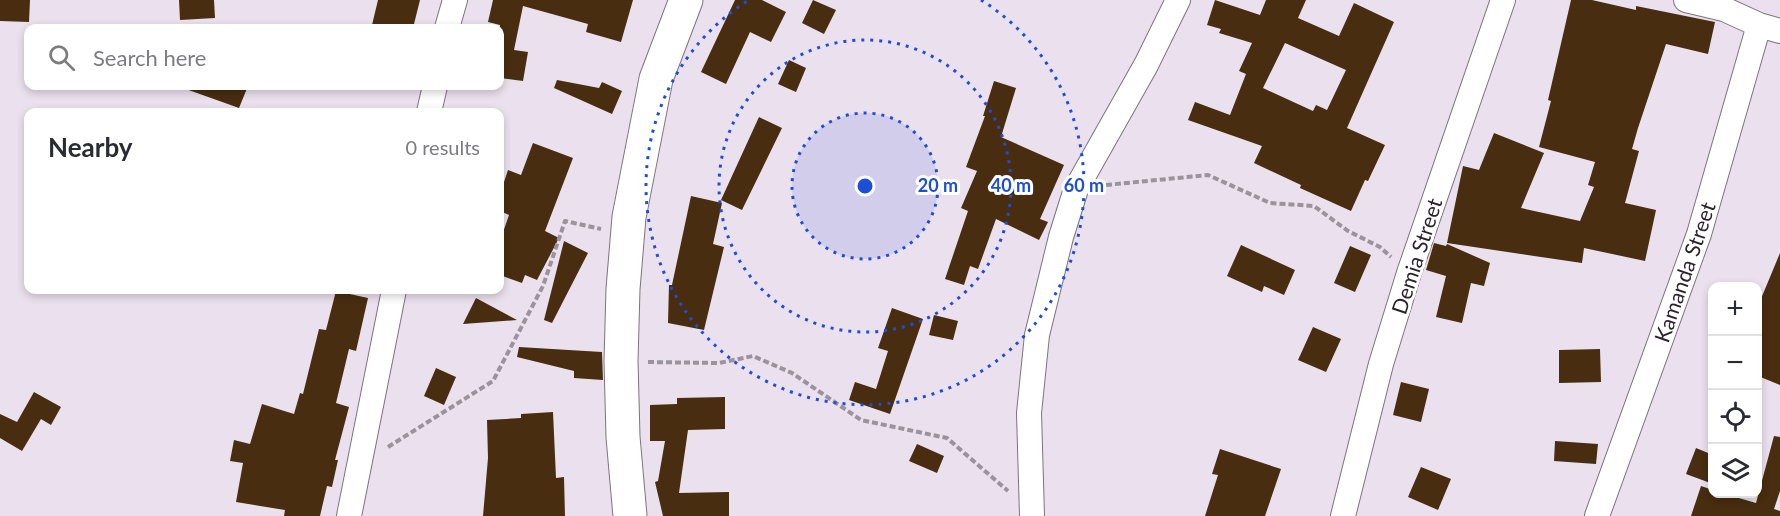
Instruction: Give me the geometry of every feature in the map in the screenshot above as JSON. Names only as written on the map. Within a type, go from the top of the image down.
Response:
[{"type":"main road","points":[[630,516],[623,437],[621,361],[623,289],[629,217],[656,79],[686,0]]},
{"type":"street","points":[[448,24],[455,0]]},
{"type":"street","points":[[1032,513],[1029,413],[1037,335],[1061,237],[1076,189],[1146,65],[1178,0]]},
{"type":"street","name":"Demia Street","points":[[1343,516],[1381,364],[1409,273],[1503,0]]},
{"type":"street","points":[[1686,0],[1724,9],[1770,28]]},
{"type":"street","name":"Kamanda Street","points":[[1597,516],[1699,234],[1770,28]]},
{"type":"street","points":[[430,108],[434,90]]},
{"type":"street","points":[[349,516],[357,466],[393,294]]},
{"type":"path","points":[[1076,189],[1208,175],[1270,203],[1314,206],[1348,231],[1380,246],[1409,273]]},
{"type":"path","points":[[357,466],[493,381],[543,286],[565,221],[612,231],[629,217]]},
{"type":"path","points":[[621,361],[719,363],[753,356],[792,373],[861,420],[947,438],[1032,513]]},
{"type":"building","points":[[0,0],[30,0],[29,22],[0,21]]},
{"type":"building","points":[[179,0],[214,0],[215,18],[180,20]]},
{"type":"building","points":[[378,0],[420,0],[414,24],[372,24]]},
{"type":"building","points":[[493,0],[633,0],[621,42],[586,32],[588,24],[523,6],[514,50],[528,52],[523,81],[504,79],[504,24],[488,22]]},
{"type":"building","points":[[735,0],[762,0],[786,12],[771,42],[750,32],[726,84],[701,72]]},
{"type":"building","points":[[813,0],[836,10],[824,34],[802,23]]},
{"type":"building","points":[[1215,0],[1260,15],[1266,0],[1306,0],[1298,18],[1339,36],[1354,3],[1394,22],[1347,128],[1385,145],[1351,211],[1300,188],[1301,185],[1254,163],[1262,146],[1188,120],[1195,102],[1230,115],[1246,74],[1239,71],[1252,43],[1219,33],[1221,29],[1207,25]],"holes":[[[1285,43],[1346,70],[1327,110],[1316,105],[1313,111],[1263,88]]]},
{"type":"building","points":[[1571,0],[1592,0],[1636,10],[1636,6],[1715,22],[1708,54],[1666,44],[1638,128],[1632,149],[1639,151],[1625,203],[1656,210],[1645,261],[1584,248],[1582,263],[1447,243],[1463,166],[1479,170],[1494,133],[1544,153],[1521,208],[1580,221],[1594,187],[1588,185],[1595,162],[1539,147],[1551,101],[1548,100]]},
{"type":"building","points":[[789,60],[806,68],[796,92],[778,84]]},
{"type":"building","points":[[557,80],[599,88],[602,82],[622,91],[612,114],[554,88]]},
{"type":"building","points":[[994,81],[1016,88],[1001,137],[1064,165],[1040,219],[1048,222],[1039,240],[996,219],[978,269],[970,266],[964,285],[945,279],[968,211],[961,208],[977,171],[966,167],[985,116],[983,116]]},
{"type":"building","points":[[189,90],[246,90],[239,108]]},
{"type":"building","points":[[759,117],[782,128],[742,210],[721,200]]},
{"type":"building","points":[[533,143],[573,158],[545,231],[559,238],[537,280],[525,275],[522,283],[504,276],[504,229],[509,215],[504,213],[504,182],[508,170],[521,175]]},
{"type":"building","points":[[691,196],[722,203],[713,244],[724,247],[704,330],[668,323],[669,285],[672,285]]},
{"type":"building","points":[[564,241],[588,253],[552,323],[544,320]]},
{"type":"building","points":[[1434,243],[1446,246],[1447,244],[1490,263],[1484,286],[1471,283],[1462,323],[1436,317],[1446,276],[1426,270]]},
{"type":"building","points":[[1241,245],[1295,270],[1284,295],[1264,286],[1262,292],[1227,276]]},
{"type":"building","points":[[1350,246],[1371,255],[1355,292],[1334,283]]},
{"type":"building","points":[[1780,253],[1780,385],[1762,378],[1762,296]]},
{"type":"building","points":[[335,294],[368,298],[356,351],[349,349],[336,403],[349,407],[335,460],[338,460],[332,487],[327,486],[320,516],[284,516],[285,510],[236,502],[243,463],[230,461],[234,440],[250,444],[262,404],[294,414],[300,393],[303,394],[319,329],[326,330]]},
{"type":"building","points":[[476,298],[517,320],[463,324]]},
{"type":"building","points":[[892,308],[923,319],[890,414],[849,400],[855,382],[876,389],[888,351],[878,348]]},
{"type":"building","points":[[934,315],[958,321],[953,340],[929,335]]},
{"type":"building","points":[[1313,327],[1341,339],[1326,372],[1298,360]]},
{"type":"building","points":[[519,347],[602,352],[603,380],[574,378],[574,371],[517,357]]},
{"type":"building","points":[[1600,349],[1601,382],[1559,383],[1559,350]]},
{"type":"building","points":[[436,368],[456,377],[444,405],[424,396]]},
{"type":"building","points":[[1401,382],[1429,389],[1421,422],[1393,415]]},
{"type":"building","points":[[34,392],[61,407],[51,425],[41,419],[22,451],[0,438],[0,414],[17,422]]},
{"type":"building","points":[[725,397],[725,429],[688,430],[679,493],[729,492],[729,516],[663,516],[655,482],[658,481],[665,441],[650,441],[650,405],[677,404],[677,398]]},
{"type":"building","points":[[553,412],[556,478],[564,477],[565,516],[483,516],[488,458],[487,420],[521,418],[521,414]]},
{"type":"building","points":[[1774,436],[1780,437],[1780,491],[1774,509],[1780,511],[1780,516],[1691,516],[1701,486],[1708,488],[1708,498],[1739,498],[1756,503],[1757,498],[1762,498],[1762,481]]},
{"type":"building","points":[[1555,441],[1598,444],[1596,464],[1554,461]]},
{"type":"building","points":[[917,444],[944,456],[937,473],[909,461]]},
{"type":"building","points":[[1696,448],[1708,453],[1708,482],[1686,474]]},
{"type":"building","points":[[1220,449],[1281,469],[1265,516],[1205,516],[1218,475],[1212,474]]},
{"type":"building","points":[[1421,467],[1451,479],[1438,510],[1408,497]]}]
